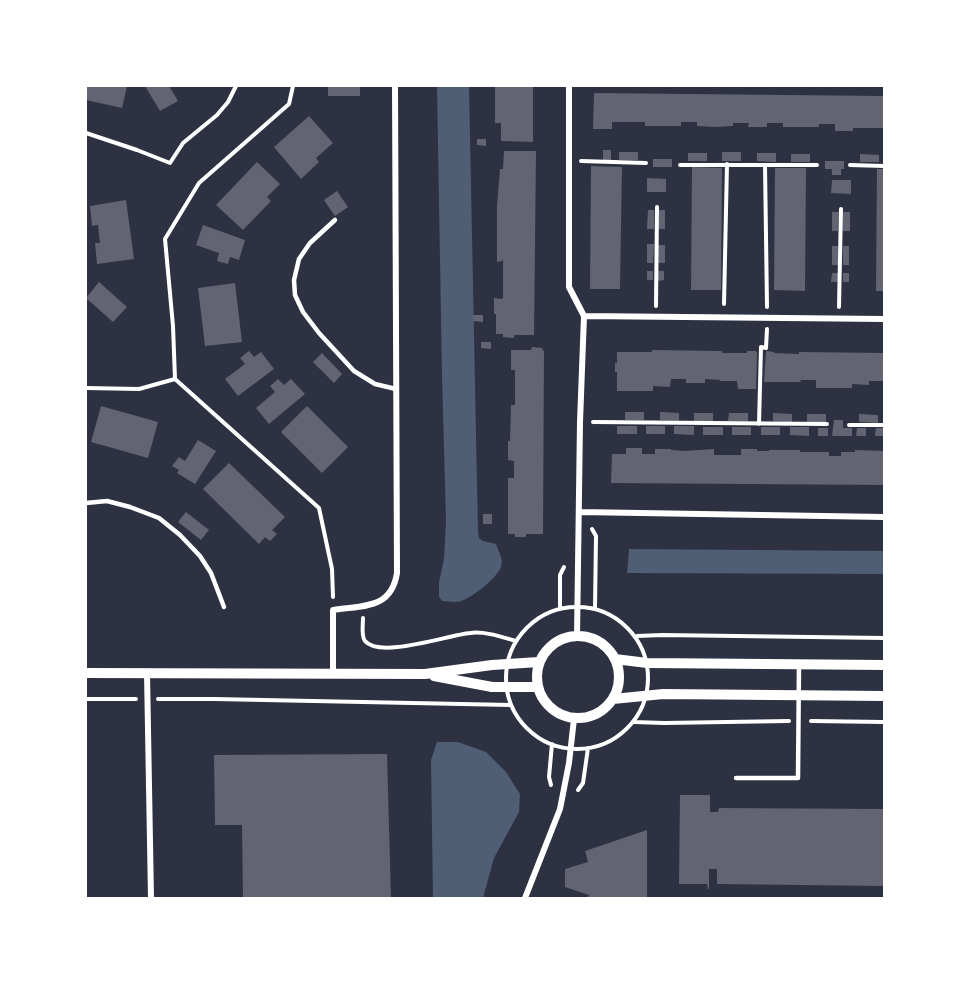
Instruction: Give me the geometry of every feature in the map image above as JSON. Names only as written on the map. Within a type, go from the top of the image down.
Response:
[{"type":"street","points":[[333,674],[333,610],[379,603],[389,595],[395,585],[397,573],[395,86]]},
{"type":"street","points":[[569,86],[568,287],[584,316],[577,636]]},
{"type":"street","points":[[584,316],[885,319]]},
{"type":"street","points":[[579,512],[885,517]]},
{"type":"street","points":[[589,637],[600,642],[615,659],[619,673],[618,687],[613,699],[603,710],[589,717],[574,719],[562,716],[551,709],[543,699],[538,687],[539,663],[554,644],[565,638],[589,637]]},
{"type":"street","points":[[615,659],[648,663],[885,665]]},
{"type":"street","points":[[86,672],[425,674],[492,664],[539,663]]},
{"type":"street","points":[[147,673],[151,898]]},
{"type":"street","points":[[425,674],[492,687],[538,687]]},
{"type":"street","points":[[613,699],[663,694],[885,696]]},
{"type":"street","points":[[525,898],[560,809],[569,763],[574,719]]},
{"type":"lane","points":[[336,220],[310,243],[298,259],[294,280],[295,295],[303,312],[319,333],[354,371],[375,384],[396,389]]},
{"type":"lane","points":[[86,503],[107,501],[159,518],[180,535],[200,556],[211,573],[224,607]]},
{"type":"lane","points":[[736,778],[798,778],[799,664]]},
{"type":"path","points":[[86,133],[170,164],[183,143],[217,115],[228,102],[236,86]]},
{"type":"path","points":[[292,86],[289,104],[199,183],[165,239],[175,379],[319,508],[332,569],[333,610]]},
{"type":"path","points":[[569,161],[646,163]]},
{"type":"path","points":[[724,317],[727,164]]},
{"type":"path","points":[[681,165],[817,165]]},
{"type":"path","points":[[759,424],[761,347],[766,348],[767,317],[765,165]]},
{"type":"path","points":[[850,165],[885,166]]},
{"type":"path","points":[[656,317],[657,207]]},
{"type":"path","points":[[838,318],[841,209]]},
{"type":"path","points":[[86,388],[140,389],[175,379]]},
{"type":"path","points":[[580,422],[827,424]]},
{"type":"path","points":[[849,425],[885,425]]},
{"type":"path","points":[[363,605],[363,638],[372,647],[382,649],[404,647],[471,633],[491,634],[516,641]]},
{"type":"path","points":[[86,699],[214,699],[511,705],[507,688],[507,664],[522,632],[539,617],[560,609],[577,606],[595,608],[614,616],[636,636],[885,638]]},
{"type":"path","points":[[633,722],[885,722]]},
{"type":"water","points":[[437,86],[469,86],[478,532],[479,538],[483,541],[496,544],[502,561],[499,571],[484,587],[457,602],[442,601],[439,597],[446,521]]},
{"type":"water","points":[[629,549],[884,551],[884,574],[627,573]]},
{"type":"water","points":[[437,742],[458,742],[486,752],[506,772],[520,794],[519,812],[494,858],[483,898],[433,898],[431,760]]},
{"type":"building","points":[[86,86],[127,86],[122,108],[86,100]]},
{"type":"building","points":[[145,86],[169,86],[178,101],[160,111]]},
{"type":"building","points":[[328,86],[360,86],[360,96],[328,96]]},
{"type":"building","points":[[495,86],[533,86],[533,142],[501,141],[501,123],[495,123]]},
{"type":"building","points":[[594,93],[884,96],[884,128],[853,128],[853,131],[835,131],[835,124],[819,124],[819,127],[783,127],[783,123],[767,123],[767,127],[748,127],[749,123],[733,123],[733,126],[715,127],[697,126],[697,122],[681,122],[681,126],[645,126],[645,122],[612,122],[612,129],[593,129]]},
{"type":"building","points":[[309,116],[333,143],[316,158],[319,162],[301,179],[274,147]]},
{"type":"building","points":[[477,139],[486,139],[486,146],[477,145]]},
{"type":"building","points":[[603,150],[611,150],[611,160],[603,160]]},
{"type":"building","points":[[504,151],[536,151],[534,335],[514,335],[514,338],[496,334],[496,314],[494,314],[494,298],[502,299],[503,297],[503,259],[497,262],[497,206]]},
{"type":"building","points":[[619,152],[638,152],[638,160],[619,160]]},
{"type":"building","points":[[722,152],[741,152],[741,161],[722,161]]},
{"type":"building","points":[[688,153],[707,153],[707,161],[688,161]]},
{"type":"building","points":[[757,153],[776,153],[776,162],[757,161]]},
{"type":"building","points":[[791,154],[810,154],[810,162],[791,162]]},
{"type":"building","points":[[860,154],[879,155],[879,162],[860,162]]},
{"type":"building","points":[[653,159],[672,159],[672,167],[653,167]]},
{"type":"building","points":[[825,161],[844,161],[841,175],[832,175],[832,169],[825,169]]},
{"type":"building","points":[[257,162],[280,184],[267,197],[271,201],[243,230],[216,205]]},
{"type":"building","points":[[591,166],[622,167],[620,289],[590,289]]},
{"type":"building","points":[[692,167],[722,168],[721,290],[691,290]]},
{"type":"building","points":[[775,168],[806,168],[805,291],[774,290]]},
{"type":"building","points":[[877,169],[884,169],[884,291],[876,291]]},
{"type":"building","points":[[647,178],[666,179],[666,192],[647,192]]},
{"type":"building","points":[[832,180],[851,180],[851,194],[831,193]]},
{"type":"building","points":[[337,191],[348,207],[335,216],[324,200]]},
{"type":"building","points":[[126,200],[134,259],[97,264],[95,243],[100,243],[98,225],[92,226],[90,206]]},
{"type":"building","points":[[648,210],[654,210],[654,229],[647,229]]},
{"type":"building","points":[[659,210],[665,210],[665,229],[659,229]]},
{"type":"building","points":[[832,212],[839,212],[838,231],[832,231]]},
{"type":"building","points":[[843,212],[850,212],[850,231],[843,231]]},
{"type":"building","points":[[203,225],[245,240],[239,260],[230,257],[228,264],[217,261],[219,253],[196,245]]},
{"type":"building","points":[[647,244],[654,244],[653,263],[647,263]]},
{"type":"building","points":[[658,245],[665,245],[665,263],[658,263]]},
{"type":"building","points":[[832,246],[838,246],[838,265],[832,265]]},
{"type":"building","points":[[843,246],[849,246],[849,265],[843,265]]},
{"type":"building","points":[[647,271],[653,271],[653,280],[647,280]]},
{"type":"building","points":[[658,271],[664,271],[664,280],[658,281]]},
{"type":"building","points":[[832,273],[838,273],[838,282],[831,282]]},
{"type":"building","points":[[843,273],[849,273],[849,282],[843,282]]},
{"type":"building","points":[[99,282],[127,307],[113,322],[86,298]]},
{"type":"building","points":[[235,283],[242,342],[205,346],[198,288]]},
{"type":"building","points":[[473,315],[483,315],[483,322],[473,321]]},
{"type":"building","points":[[481,342],[491,342],[491,349],[481,348]]},
{"type":"building","points":[[532,347],[544,350],[543,534],[526,534],[526,537],[515,537],[515,534],[508,534],[508,478],[514,478],[514,461],[508,460],[511,405],[515,405],[515,370],[511,370],[511,350],[531,350]]},
{"type":"building","points":[[652,350],[722,351],[722,353],[756,351],[756,389],[738,389],[737,381],[705,379],[705,383],[686,383],[686,379],[671,379],[670,387],[653,386],[653,391],[617,391],[615,363],[617,363],[617,352],[652,352]]},
{"type":"building","points":[[249,351],[254,357],[261,352],[274,369],[238,396],[225,379],[245,364],[240,358]]},
{"type":"building","points":[[766,351],[799,354],[799,352],[884,353],[884,381],[869,381],[869,385],[852,384],[852,388],[816,388],[816,380],[764,382]]},
{"type":"building","points":[[322,353],[342,374],[334,383],[313,362]]},
{"type":"building","points":[[278,379],[284,385],[291,379],[305,394],[269,424],[256,408],[275,392],[270,386]]},
{"type":"building","points":[[101,406],[158,422],[148,458],[91,442]]},
{"type":"building","points":[[307,406],[348,447],[322,473],[281,432]]},
{"type":"building","points":[[625,412],[644,412],[644,420],[625,420]]},
{"type":"building","points":[[660,412],[679,413],[679,421],[660,420]]},
{"type":"building","points":[[694,413],[713,413],[713,421],[694,421]]},
{"type":"building","points":[[729,413],[748,413],[748,421],[728,421]]},
{"type":"building","points":[[773,413],[792,414],[792,422],[773,421]]},
{"type":"building","points":[[807,414],[826,414],[826,422],[807,422]]},
{"type":"building","points":[[859,414],[878,415],[878,423],[859,422]]},
{"type":"building","points":[[834,420],[843,420],[843,428],[852,428],[852,436],[832,436]]},
{"type":"building","points":[[617,426],[637,426],[637,434],[617,434]]},
{"type":"building","points":[[646,426],[665,426],[665,434],[646,434]]},
{"type":"building","points":[[674,426],[694,426],[694,435],[674,434]]},
{"type":"building","points":[[703,427],[723,427],[723,435],[703,435]]},
{"type":"building","points":[[732,427],[751,427],[751,435],[732,435]]},
{"type":"building","points":[[761,427],[780,427],[780,435],[761,435]]},
{"type":"building","points":[[790,427],[809,427],[809,436],[790,435]]},
{"type":"building","points":[[818,428],[828,428],[828,436],[818,436]]},
{"type":"building","points":[[857,428],[866,428],[866,436],[856,436]]},
{"type":"building","points":[[876,428],[884,428],[884,436],[875,436]]},
{"type":"building","points":[[198,440],[216,451],[195,484],[177,473],[179,470],[172,466],[179,457],[185,461]]},
{"type":"building","points":[[626,448],[642,448],[642,454],[655,454],[655,449],[684,451],[714,449],[714,455],[741,455],[741,449],[829,452],[829,456],[841,456],[841,452],[855,452],[855,450],[884,451],[884,485],[611,483],[612,454],[626,454]]},
{"type":"building","points":[[229,463],[285,517],[272,530],[277,534],[270,541],[265,537],[259,544],[203,489]]},
{"type":"building","points":[[186,512],[209,530],[201,540],[178,522]]},
{"type":"building","points":[[483,514],[492,514],[492,524],[483,524]]},
{"type":"building","points":[[387,754],[391,898],[243,898],[242,825],[215,825],[214,755]]},
{"type":"building","points":[[680,795],[710,795],[710,812],[718,812],[719,808],[884,809],[884,886],[717,884],[717,869],[709,869],[709,889],[707,884],[679,884]]},
{"type":"building","points":[[647,830],[647,898],[588,898],[589,895],[565,887],[565,869],[588,862],[585,851]]}]
